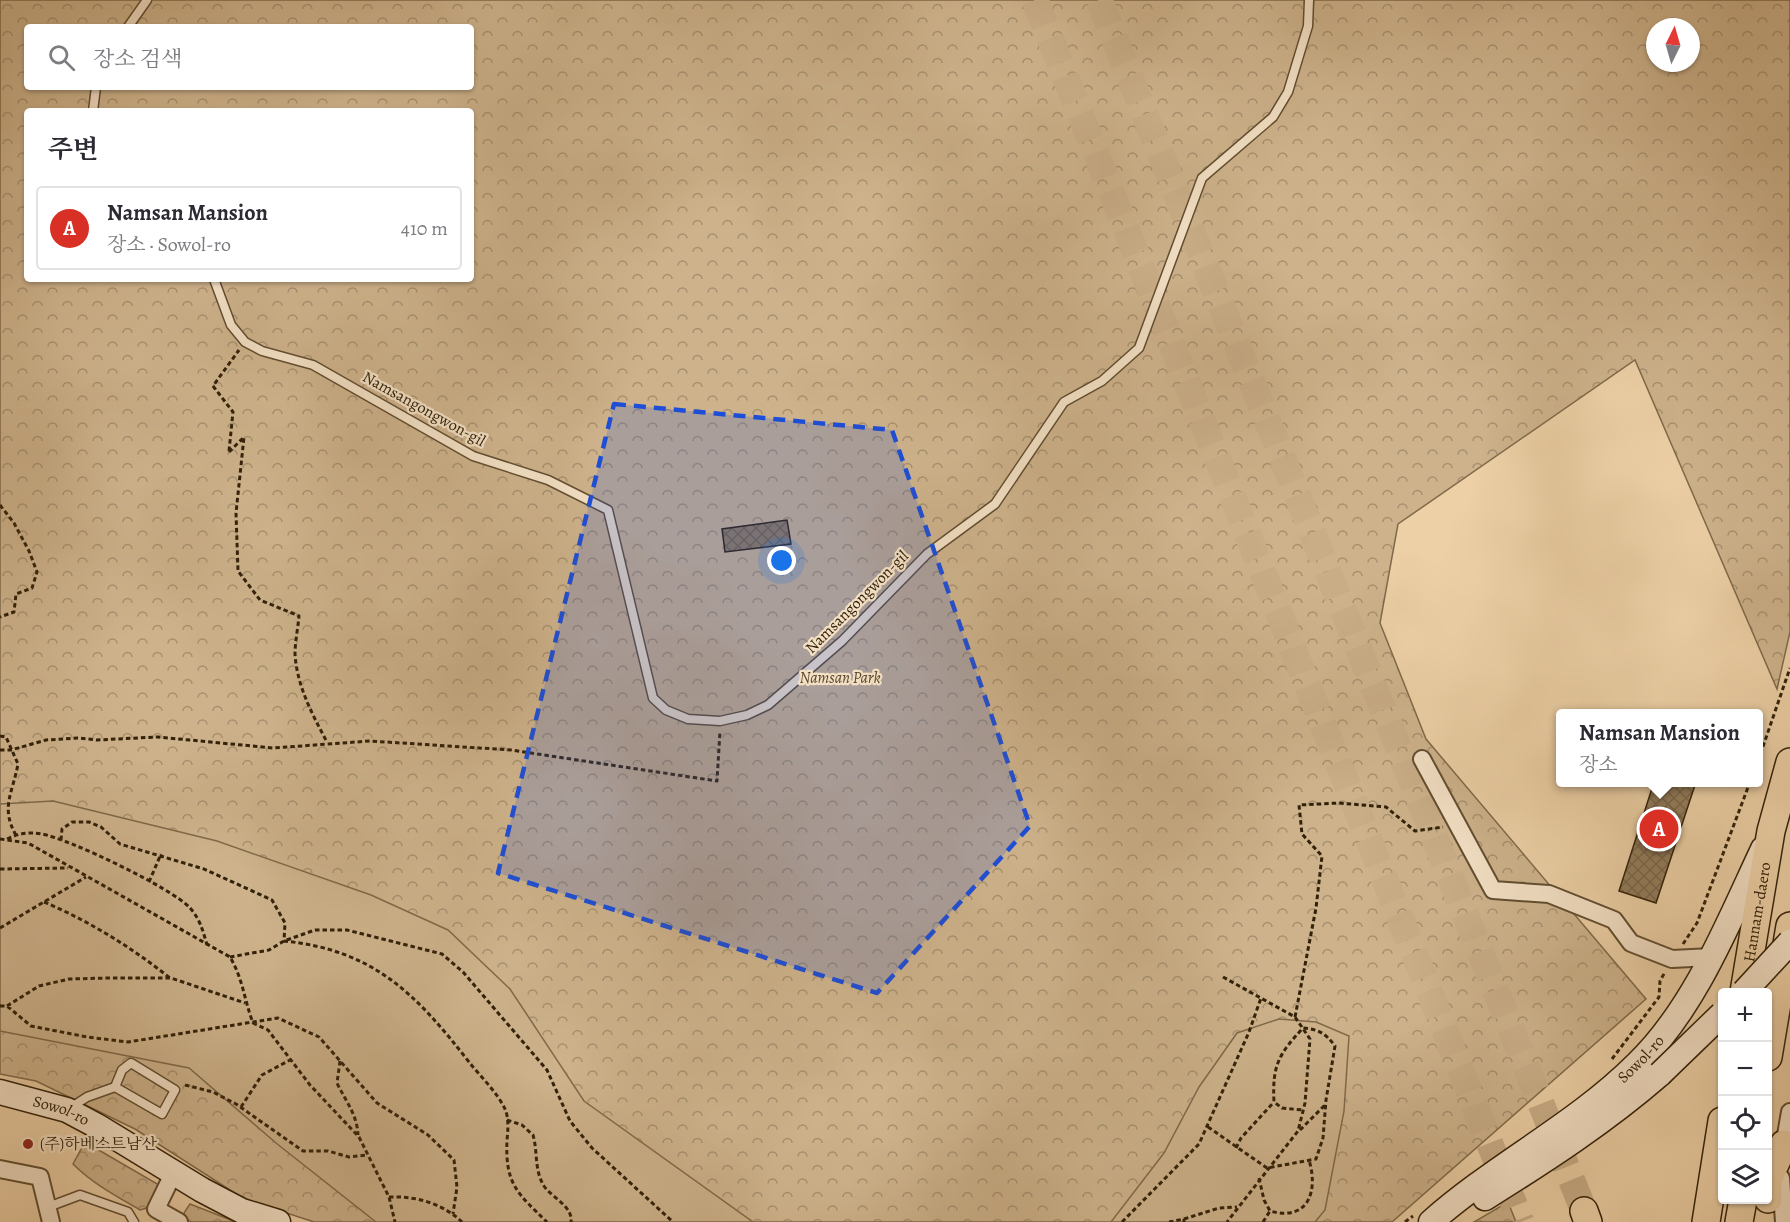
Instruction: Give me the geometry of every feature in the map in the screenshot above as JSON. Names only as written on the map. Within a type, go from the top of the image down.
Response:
[{"type":"main road","name":"Hannam-daero","points":[[1745,988],[1771,831],[1790,762]]},
{"type":"main road","name":"Sowol-ro","points":[[1422,1219],[1604,1094],[1639,1064],[1688,1000],[1712,957],[1771,831]]},
{"type":"main road","name":"Hannam-daero","points":[[1770,1042],[1790,926]]},
{"type":"main road","points":[[1749,988],[1790,942]]},
{"type":"main road","name":"Sowol-ro","points":[[1448,1222],[1623,1106],[1718,1018]]},
{"type":"main road","name":"Sowol-ro","points":[[0,1092],[67,1110],[242,1211],[278,1222]]},
{"type":"main road","points":[[1772,1171],[1786,1138]]},
{"type":"main road","points":[[1706,1222],[1718,1146]]},
{"type":"main road","points":[[1739,1222],[1742,1204]]},
{"type":"main road","points":[[1767,1204],[1767,1222]]},
{"type":"street","points":[[1422,759],[1493,890],[1549,894],[1614,920],[1632,943],[1672,959],[1712,957]]},
{"type":"street","points":[[1784,1222],[1780,1190],[1790,1112]]},
{"type":"street","points":[[0,1169],[40,1177],[50,1215]]},
{"type":"street","points":[[174,1172],[153,1216],[179,1222]]},
{"type":"lane","points":[[130,24],[147,0]]},
{"type":"lane","name":"Namsangongwon-gil","points":[[245,342],[261,351],[313,365],[473,456],[548,480],[608,510],[652,698],[666,710],[688,719],[720,721],[747,715],[768,705],[842,641],[927,554],[995,504],[1064,402],[1102,381],[1139,348],[1202,178],[1273,117],[1288,92],[1308,26],[1309,0]]},
{"type":"lane","points":[[93,108],[96,90]]},
{"type":"lane","points":[[215,282],[231,325],[245,342]]},
{"type":"lane","points":[[67,1110],[87,1097],[115,1087],[122,1070],[130,1063],[175,1090],[162,1114],[115,1087]]},
{"type":"lane","points":[[50,1215],[80,1195],[128,1212],[134,1222]]},
{"type":"path","points":[[245,342],[213,386],[232,412],[230,452],[244,437],[236,513],[238,571],[260,600],[300,616],[295,653],[301,683],[308,706],[327,742]]},
{"type":"path","points":[[0,505],[14,523],[37,572],[32,588],[16,594],[14,612],[0,616]]},
{"type":"path","points":[[1763,746],[1790,668]]},
{"type":"path","points":[[0,750],[11,750],[46,740],[78,738],[97,740],[158,737],[273,748],[327,742],[437,744],[512,750],[717,781],[720,721]]},
{"type":"path","points":[[0,736],[6,737],[18,764],[7,806],[8,823],[16,835]]},
{"type":"path","points":[[1611,1060],[1659,997],[1660,981],[1697,922],[1748,787]]},
{"type":"path","points":[[1295,1017],[1316,908],[1322,856],[1302,834],[1299,805],[1339,803],[1386,807],[1414,831],[1456,825]]},
{"type":"path","points":[[61,840],[62,829],[72,822],[89,822],[101,827],[120,844],[204,868],[272,900],[285,923],[284,941]]},
{"type":"path","points":[[7,839],[16,835],[43,834],[86,850],[173,894],[189,907],[201,924],[207,945]]},
{"type":"path","points":[[0,839],[28,843],[230,957],[242,977],[252,1023],[268,1030],[310,1085],[358,1137],[389,1197],[395,1222]]},
{"type":"path","points":[[148,882],[161,854]]},
{"type":"path","points":[[0,869],[69,868]]},
{"type":"path","points":[[0,928],[87,877]]},
{"type":"path","points":[[44,902],[82,918],[112,940],[138,952],[171,978]]},
{"type":"path","points":[[230,957],[269,950],[284,941],[315,930],[347,930],[442,954],[463,972],[547,1070],[570,1121],[592,1148],[674,1222]]},
{"type":"path","points":[[284,941],[306,943],[353,957],[385,973],[418,1001],[506,1110],[509,1178],[526,1202],[547,1222]]},
{"type":"path","points":[[1223,977],[1295,1017],[1310,1040],[1303,1110],[1298,1131]]},
{"type":"path","points":[[0,1006],[7,1006],[39,986],[69,979],[171,978],[246,1003]]},
{"type":"path","points":[[1122,1222],[1198,1144],[1208,1127],[1249,1032],[1261,997]]},
{"type":"path","points":[[7,1006],[31,1026],[128,1042],[278,1018],[296,1025],[319,1037],[377,1103],[428,1135],[454,1160],[457,1187],[453,1214]]},
{"type":"path","points":[[1236,1148],[1274,1102],[1275,1071],[1281,1051],[1303,1028]]},
{"type":"path","points":[[1208,1127],[1267,1168],[1316,1159],[1323,1138],[1335,1046],[1326,1034],[1314,1029],[1303,1028]]},
{"type":"path","points":[[241,1107],[262,1075],[291,1060]]},
{"type":"path","points":[[340,1060],[337,1083],[356,1115],[358,1137]]},
{"type":"path","points":[[175,1090],[184,1085],[200,1087],[241,1107],[303,1151],[328,1151],[349,1157],[368,1155]]},
{"type":"path","points":[[1274,1102],[1282,1108],[1303,1110]]},
{"type":"path","points":[[1227,1222],[1259,1178],[1298,1131],[1326,1105]]},
{"type":"path","points":[[507,1120],[522,1125],[533,1135],[537,1167],[543,1184],[552,1197],[564,1205],[572,1216],[571,1222]]},
{"type":"path","points":[[1270,1211],[1293,1215],[1306,1208],[1313,1194],[1314,1177],[1309,1160]]},
{"type":"path","points":[[1259,1178],[1264,1200],[1270,1211]]},
{"type":"path","points":[[389,1197],[404,1196],[431,1202],[453,1214],[462,1222]]},
{"type":"path","points":[[1169,1222],[1184,1221],[1219,1208],[1237,1208]]},
{"type":"path","points":[[1263,1222],[1270,1211]]},
{"type":"path","points":[[1405,1222],[1422,1219]]},
{"type":"highlighted area","points":[[614,404],[892,430],[1030,826],[877,993],[498,873]]},
{"type":"green space","name":"Namsan Park","points":[[0,0],[1790,0],[1790,632],[1777,689],[1635,360],[1398,524],[1380,623],[1426,739],[1646,999],[1392,1222],[314,1222],[244,1199],[135,1129],[36,1081],[0,1074]]},
{"type":"green space","points":[[53,801],[217,841],[371,895],[448,930],[510,989],[584,1101],[753,1222],[376,1222],[276,1143],[189,1068],[0,1031],[0,804]]},
{"type":"green space","points":[[1279,1019],[1316,1022],[1349,1036],[1344,1111],[1325,1210],[1315,1222],[1111,1222],[1164,1153],[1199,1087],[1237,1033]]},
{"type":"green space","points":[[85,1142],[159,1185],[147,1208],[140,1210],[114,1195],[73,1164]]},
{"type":"green space","points":[[1508,1202],[1516,1222],[1474,1222]]},
{"type":"green space","points":[[190,1204],[236,1222],[188,1222],[184,1213]]},
{"type":"building","points":[[787,520],[791,544],[725,552],[722,529]]},
{"type":"building","points":[[1652,787],[1694,787],[1656,903],[1619,891]]},
{"type":"tunnel","points":[[1035,0],[1521,1222]]},
{"type":"tunnel","points":[[1099,0],[1584,1211]]},
{"type":"place","name":"Namsan Mansion","points":[[1659,829]]},
{"type":"place","name":"(주)하베스트남산","points":[[28,1144]]}]
